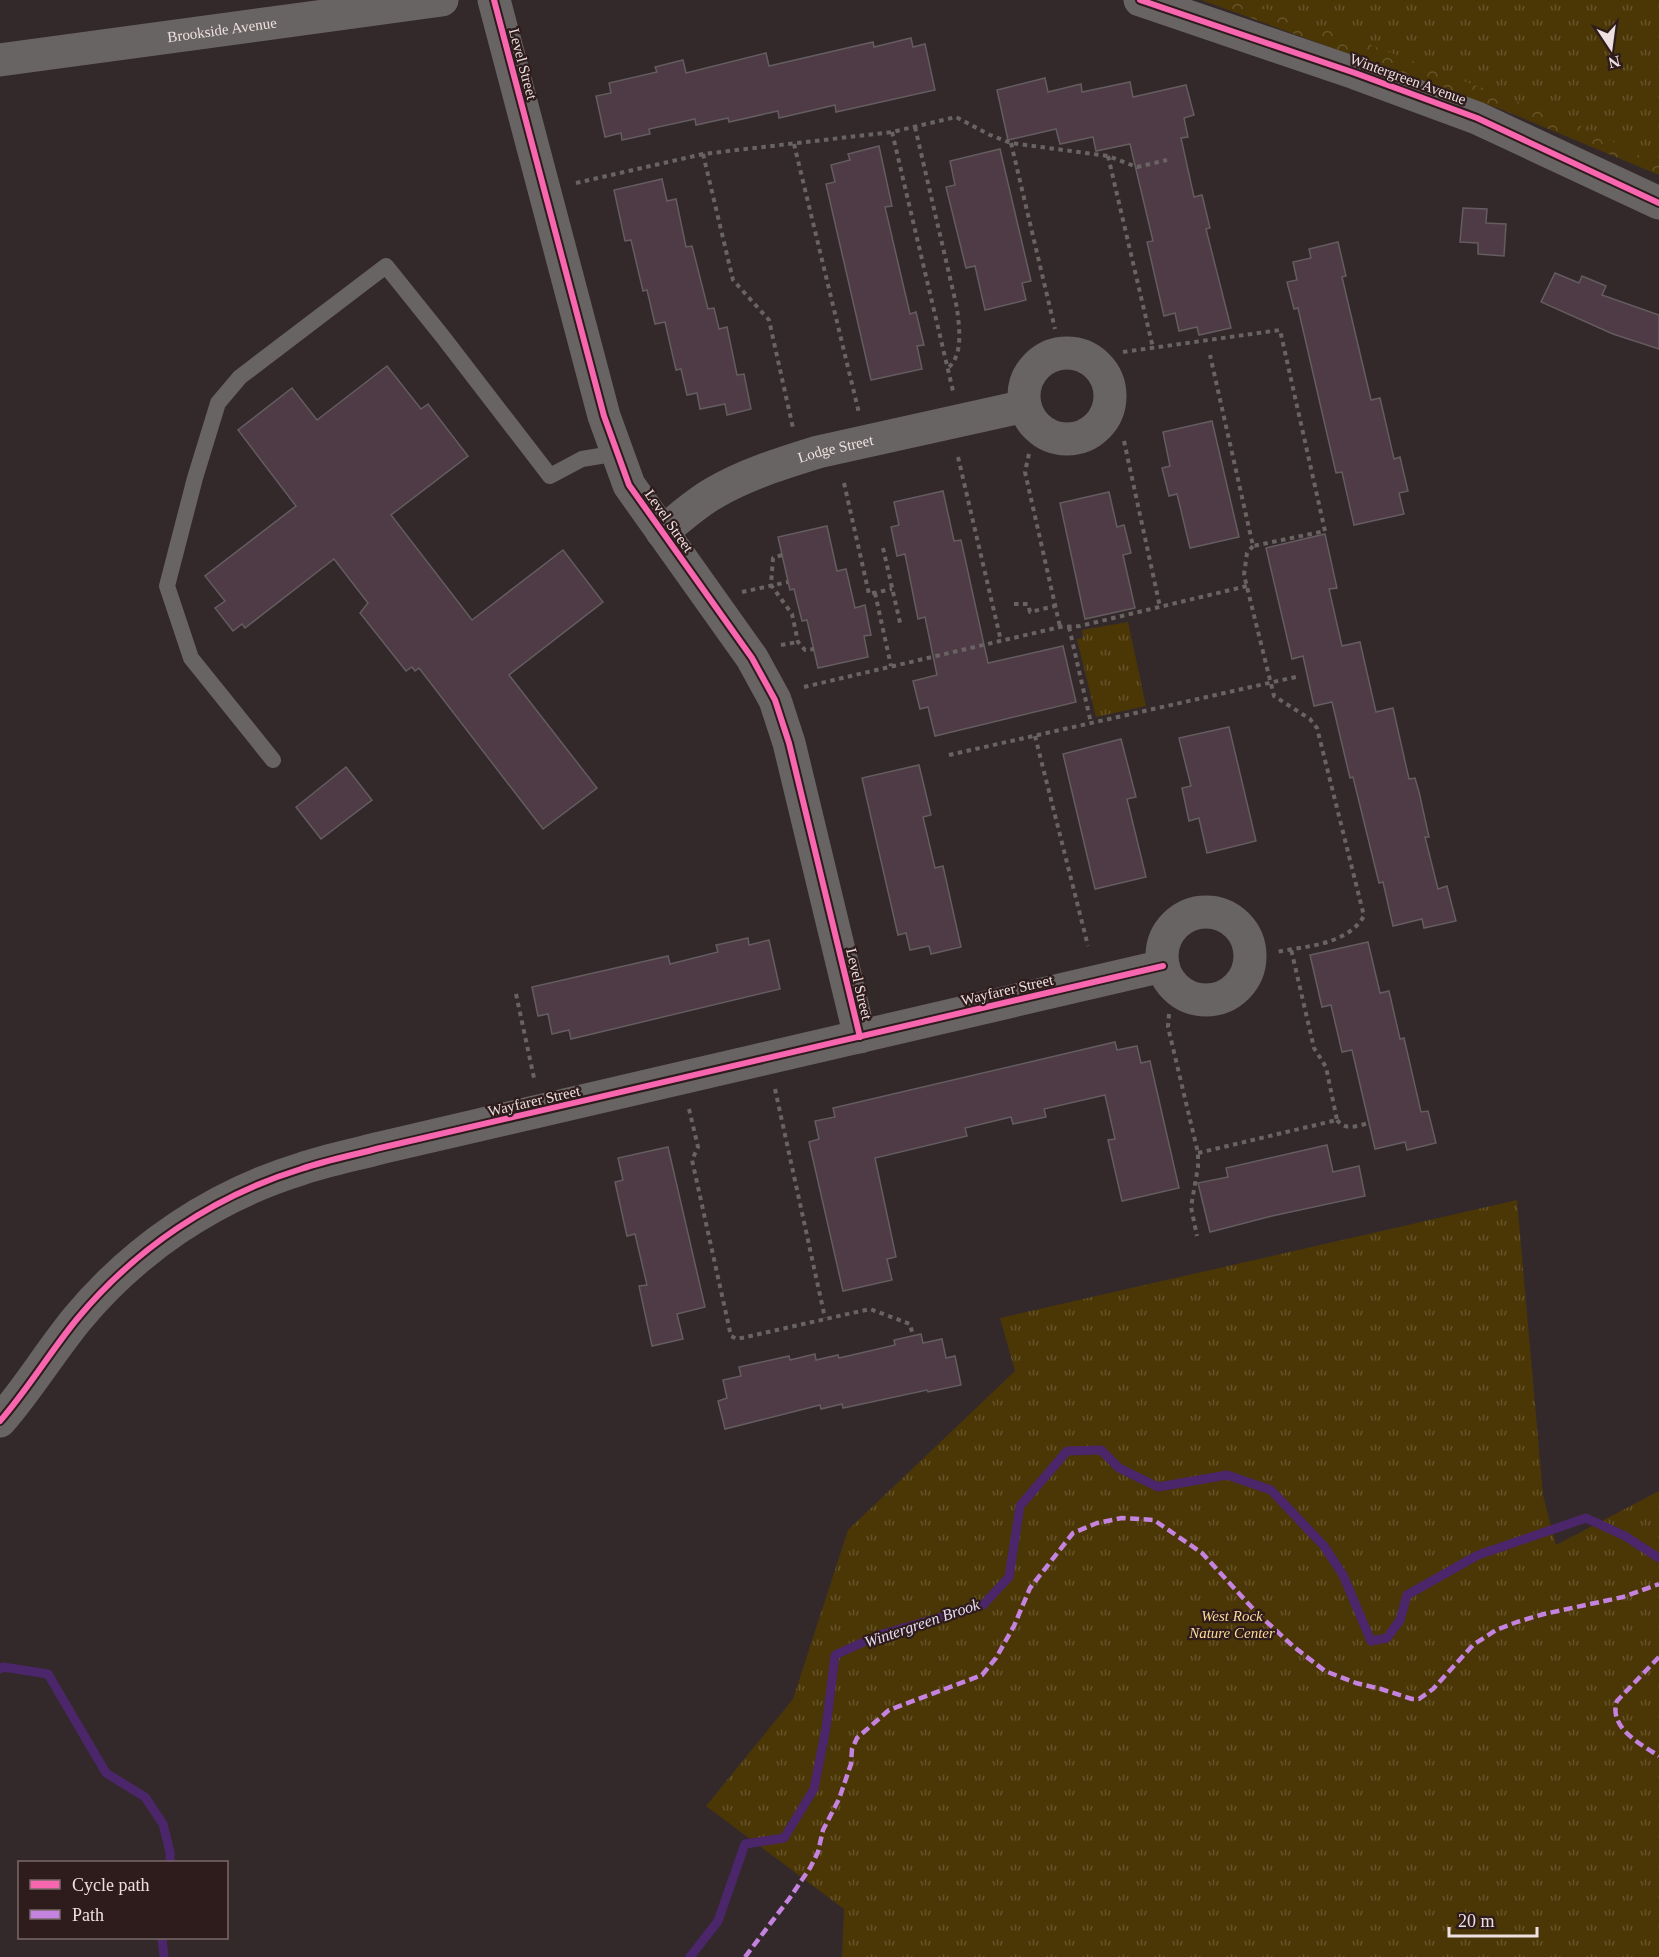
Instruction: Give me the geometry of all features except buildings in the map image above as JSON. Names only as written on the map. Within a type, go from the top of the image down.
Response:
[{"type":"street","name":"Brookside Avenue","points":[[0,60],[442,0]]},
{"type":"street","name":"Level Street","points":[[494,0],[604,416],[629,485],[752,658],[775,700],[789,743],[860,1037]]},
{"type":"street","name":"Wintergreen Avenue","points":[[1140,0],[1355,73],[1477,118],[1659,203]]},
{"type":"street","name":"Lodge Street","points":[[662,532],[713,493],[752,474],[818,452],[1025,406]]},
{"type":"street","name":"Wayfarer Street","points":[[0,1421],[78,1319],[105,1289],[149,1247],[194,1217],[247,1189],[301,1169],[380,1148],[1163,966]]},
{"type":"lane","points":[[273,760],[191,658],[168,586],[195,478],[218,403],[240,377],[386,266],[550,477],[582,459],[618,453]]},
{"type":"path","points":[[576,183],[703,154],[892,132],[956,117],[990,135],[1011,142],[1108,156],[1137,167],[1167,160]]},
{"type":"path","points":[[915,127],[957,308],[960,335],[956,356],[948,368]]},
{"type":"path","points":[[892,132],[953,392]]},
{"type":"path","points":[[1011,142],[1055,329]]},
{"type":"path","points":[[794,144],[859,413]]},
{"type":"path","points":[[703,154],[733,280],[769,320],[794,429]]},
{"type":"path","points":[[1108,156],[1153,348]]},
{"type":"path","points":[[1123,352],[1280,330],[1324,531],[1253,546],[1247,553],[1244,575],[1274,696],[1310,719],[1317,728],[1364,916],[1358,926],[1345,936],[1276,952]]},
{"type":"path","points":[[1210,355],[1253,546]]},
{"type":"path","points":[[1124,441],[1160,607]]},
{"type":"path","points":[[1029,454],[1025,472],[1060,627]]},
{"type":"path","points":[[958,457],[1001,641]]},
{"type":"path","points":[[844,483],[869,594],[892,589]]},
{"type":"path","points":[[883,548],[901,627]]},
{"type":"path","points":[[782,555],[773,558],[771,585],[792,614],[798,642],[805,650],[813,649]]},
{"type":"path","points":[[741,592],[788,582]]},
{"type":"path","points":[[800,687],[1060,627],[1080,626],[1247,586]]},
{"type":"path","points":[[874,592],[891,666]]},
{"type":"path","points":[[1014,604],[1028,604],[1030,612],[1055,606]]},
{"type":"path","points":[[1070,627],[1091,723]]},
{"type":"path","points":[[778,646],[798,642]]},
{"type":"path","points":[[949,755],[1300,676]]},
{"type":"path","points":[[1035,736],[1088,946]]},
{"type":"path","points":[[1292,949],[1314,1048],[1326,1067],[1337,1120],[1341,1125],[1349,1128],[1369,1123]]},
{"type":"path","points":[[516,994],[534,1078]]},
{"type":"path","points":[[1169,1014],[1168,1027],[1198,1153],[1191,1207],[1197,1236]]},
{"type":"path","points":[[775,1089],[825,1318]]},
{"type":"path","points":[[689,1109],[698,1147],[692,1160],[731,1336],[737,1339],[870,1309],[910,1324],[913,1336]]},
{"type":"path","points":[[1198,1153],[1337,1120]]},
{"type":"green space","points":[[1201,0],[1659,0],[1659,175],[1503,110]]},
{"type":"green space","points":[[1239,0],[1659,0],[1659,166],[1593,131],[1355,39]]},
{"type":"green space","points":[[1128,622],[1146,706],[1096,717],[1077,639],[1083,638],[1082,630]]},
{"type":"green space","name":"West Rock Nature Center","points":[[1517,1200],[1543,1495],[1556,1545],[1659,1491],[1659,1957],[842,1957],[844,1909],[706,1806],[793,1699],[848,1530],[1015,1371],[1000,1318]]},
{"type":"waterway","name":"Wintergreen Brook","points":[[690,1957],[718,1921],[745,1844],[784,1838],[814,1789],[826,1728],[835,1655],[879,1635],[983,1605],[1009,1577],[1020,1506],[1067,1451],[1101,1450],[1119,1468],[1158,1487],[1227,1475],[1271,1490],[1324,1546],[1343,1575],[1371,1641],[1387,1638],[1400,1620],[1407,1595],[1478,1555],[1586,1518],[1625,1536],[1659,1558]]},
{"type":"waterway","name":"Wintergreen Brook","points":[[0,1669],[3,1667],[48,1674],[106,1773],[145,1797],[163,1824],[170,1861]]},
{"type":"waterway","name":"Wintergreen Brook","points":[[162,1939],[164,1957]]},
{"type":"marked path","points":[[745,1957],[810,1868],[818,1852],[823,1830],[839,1799],[857,1738],[889,1710],[982,1675],[996,1658],[1014,1626],[1030,1588],[1073,1533],[1097,1523],[1122,1518],[1154,1520],[1202,1553],[1256,1612],[1294,1647],[1325,1671],[1356,1683],[1412,1699],[1419,1699],[1433,1689],[1473,1645],[1496,1630],[1544,1614],[1623,1597],[1659,1584]]},
{"type":"marked path","points":[[1659,1657],[1617,1701],[1615,1710],[1621,1727],[1659,1756]]},
{"type":"cycle path","points":[[494,0],[604,416],[629,485],[752,658],[775,700],[789,743],[860,1037]]},
{"type":"cycle path","points":[[1140,0],[1355,73],[1477,118],[1659,203]]},
{"type":"cycle path","points":[[0,1421],[77,1319],[124,1270],[178,1228],[207,1210],[268,1180],[380,1148],[1163,966]]}]
